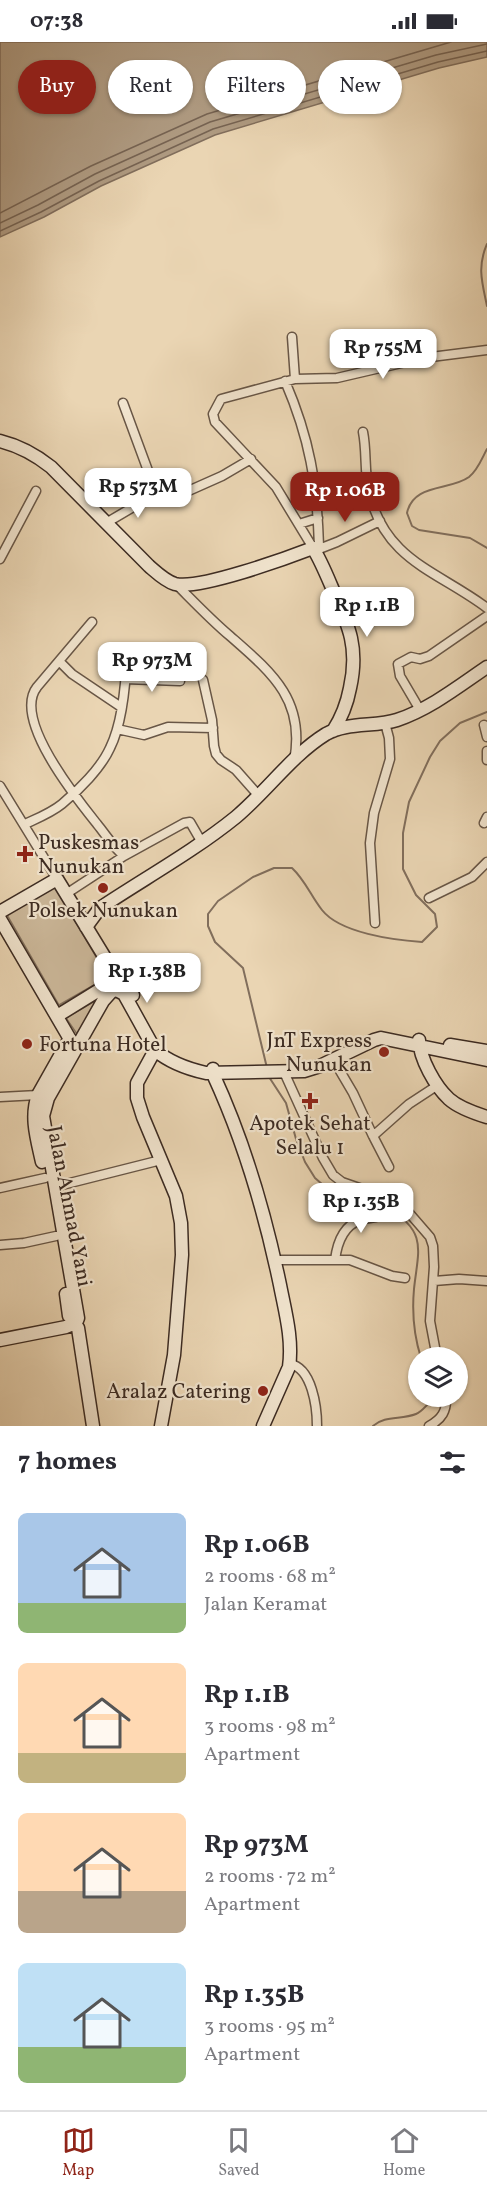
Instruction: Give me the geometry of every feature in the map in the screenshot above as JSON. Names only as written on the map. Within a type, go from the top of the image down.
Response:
[{"type":"street","points":[[292,337],[295,379]]},
{"type":"street","points":[[79,915],[100,908],[234,818],[294,761],[333,731],[347,702],[354,670],[354,646],[346,620],[316,550],[276,487],[215,422],[213,414],[215,408],[225,396],[285,381],[337,378],[423,358],[483,350]]},
{"type":"street","points":[[285,381],[308,443],[315,481],[318,518],[316,550]]},
{"type":"street","points":[[123,403],[157,493],[164,500],[222,476],[251,459]]},
{"type":"street","points":[[363,432],[368,489],[380,521],[392,539],[414,562],[487,609]]},
{"type":"street","points":[[0,441],[20,447],[45,462],[149,566],[162,577],[176,584],[224,631],[254,655],[286,693],[296,736],[294,761]]},
{"type":"street","points":[[0,559],[36,491]]},
{"type":"street","points":[[106,523],[157,493]]},
{"type":"street","points":[[299,524],[318,518]]},
{"type":"street","points":[[176,584],[221,577],[316,550],[380,521]]},
{"type":"street","points":[[420,710],[400,676],[398,664],[411,657],[429,656],[487,616]]},
{"type":"street","points":[[92,622],[33,691],[30,704],[42,743],[73,794],[124,856]]},
{"type":"street","points":[[25,824],[62,805],[109,751],[117,729],[127,652]]},
{"type":"street","points":[[60,662],[72,674],[121,706]]},
{"type":"street","points":[[333,731],[385,723],[420,710],[487,667]]},
{"type":"street","points":[[125,679],[180,681]]},
{"type":"street","points":[[203,680],[216,754],[236,770],[259,795]]},
{"type":"street","points":[[375,923],[370,843],[374,813],[390,759],[389,738],[385,723]]},
{"type":"street","points":[[484,725],[487,737]]},
{"type":"street","points":[[117,729],[144,735],[168,728],[213,728]]},
{"type":"street","points":[[487,751],[487,760]]},
{"type":"street","points":[[0,786],[161,1045],[213,1070],[241,1142],[275,1260],[288,1323],[290,1364],[263,1426]]},
{"type":"street","points":[[66,894],[124,856],[184,823],[190,822],[201,841]]},
{"type":"street","points":[[429,898],[471,877],[487,862]]},
{"type":"street","points":[[0,912],[57,879]]},
{"type":"street","points":[[86,927],[100,908]]},
{"type":"street","points":[[0,920],[73,1045],[103,1001],[116,990],[124,994],[155,1050],[168,1059],[195,1071],[255,1069],[304,1071],[377,1038],[487,1051]]},
{"type":"street","points":[[57,1016],[118,979]]},
{"type":"street","points":[[280,1070],[309,1064],[352,1041],[376,1032],[487,1060]]},
{"type":"street","points":[[419,1043],[427,1067],[449,1100],[487,1117]]},
{"type":"street","name":"Jalan Ahmad Yani","points":[[73,1045],[38,1095],[33,1120],[50,1183],[77,1312],[72,1320],[82,1351],[93,1426]]},
{"type":"street","name":"Jalan Ahmad Yani","points":[[65,1261],[56,1236],[44,1129],[44,1110],[73,1045]]},
{"type":"street","points":[[155,1050],[141,1074],[136,1090],[139,1107],[171,1181],[180,1210],[182,1255],[174,1355],[161,1426]]},
{"type":"street","points":[[333,1059],[353,1093],[389,1167]]},
{"type":"street","points":[[280,1070],[322,1158],[333,1175],[342,1182],[390,1199],[408,1211],[430,1237],[433,1246],[434,1281],[430,1321],[435,1347]]},
{"type":"street","points":[[373,1136],[409,1104],[438,1085]]},
{"type":"street","points":[[0,1097],[38,1095]]},
{"type":"street","points":[[0,1188],[50,1183],[161,1160]]},
{"type":"street","points":[[335,1260],[339,1241],[351,1226],[360,1220],[380,1215],[390,1199]]},
{"type":"street","points":[[0,1245],[24,1243],[56,1236]]},
{"type":"street","points":[[275,1260],[354,1261],[392,1276],[405,1278]]},
{"type":"street","points":[[434,1281],[459,1279],[487,1281]]},
{"type":"street","points":[[0,1332],[72,1320]]},
{"type":"street","points":[[0,1340],[59,1328],[72,1320]]},
{"type":"street","points":[[290,1364],[298,1366],[306,1375],[317,1426]]},
{"type":"street","points":[[429,1426],[440,1418],[445,1407]]},
{"type":"shaded area","points":[[54,885],[108,977],[59,1005],[6,913]]},
{"type":"shaded area","points":[[100,998],[77,1034],[66,1018]]},
{"type":"water","points":[[0,42],[487,42],[487,57],[402,79],[402,60],[318,60],[318,104],[306,108],[306,60],[205,60],[205,114],[285,114],[215,135],[101,186],[44,217],[0,237]]},
{"type":"waterway","points":[[487,244],[481,267],[487,306]]},
{"type":"waterway","points":[[487,449],[469,477],[424,492],[411,503],[407,513],[412,526],[419,530],[470,538],[487,548]]},
{"type":"waterway","points":[[267,1068],[243,968],[215,942],[208,926],[208,914],[218,901],[253,877],[274,868],[292,868],[330,918],[368,934],[422,942],[437,927],[435,914],[416,895],[403,869],[403,833],[409,802],[440,741],[460,723],[487,712]]},
{"type":"waterway","points":[[269,1077],[286,1103],[296,1139],[305,1162],[315,1178],[331,1192],[372,1199],[384,1206]]},
{"type":"waterway","points":[[389,1209],[410,1226],[418,1243],[413,1315],[418,1347]]},
{"type":"waterway","points":[[373,1426],[383,1420],[410,1416],[425,1407]]},
{"type":"place","name":"Puskesmas Nunukan","points":[[25,854]]},
{"type":"place","name":"Polsek Nunukan","points":[[103,888]]},
{"type":"place","name":"Fortuna Hotel","points":[[27,1044]]},
{"type":"place","name":"JnT Express Nunukan","points":[[384,1052]]},
{"type":"place","name":"Apotek Sehat Selalu 1","points":[[310,1101]]},
{"type":"place","name":"Aralaz Catering","points":[[263,1391]]}]
